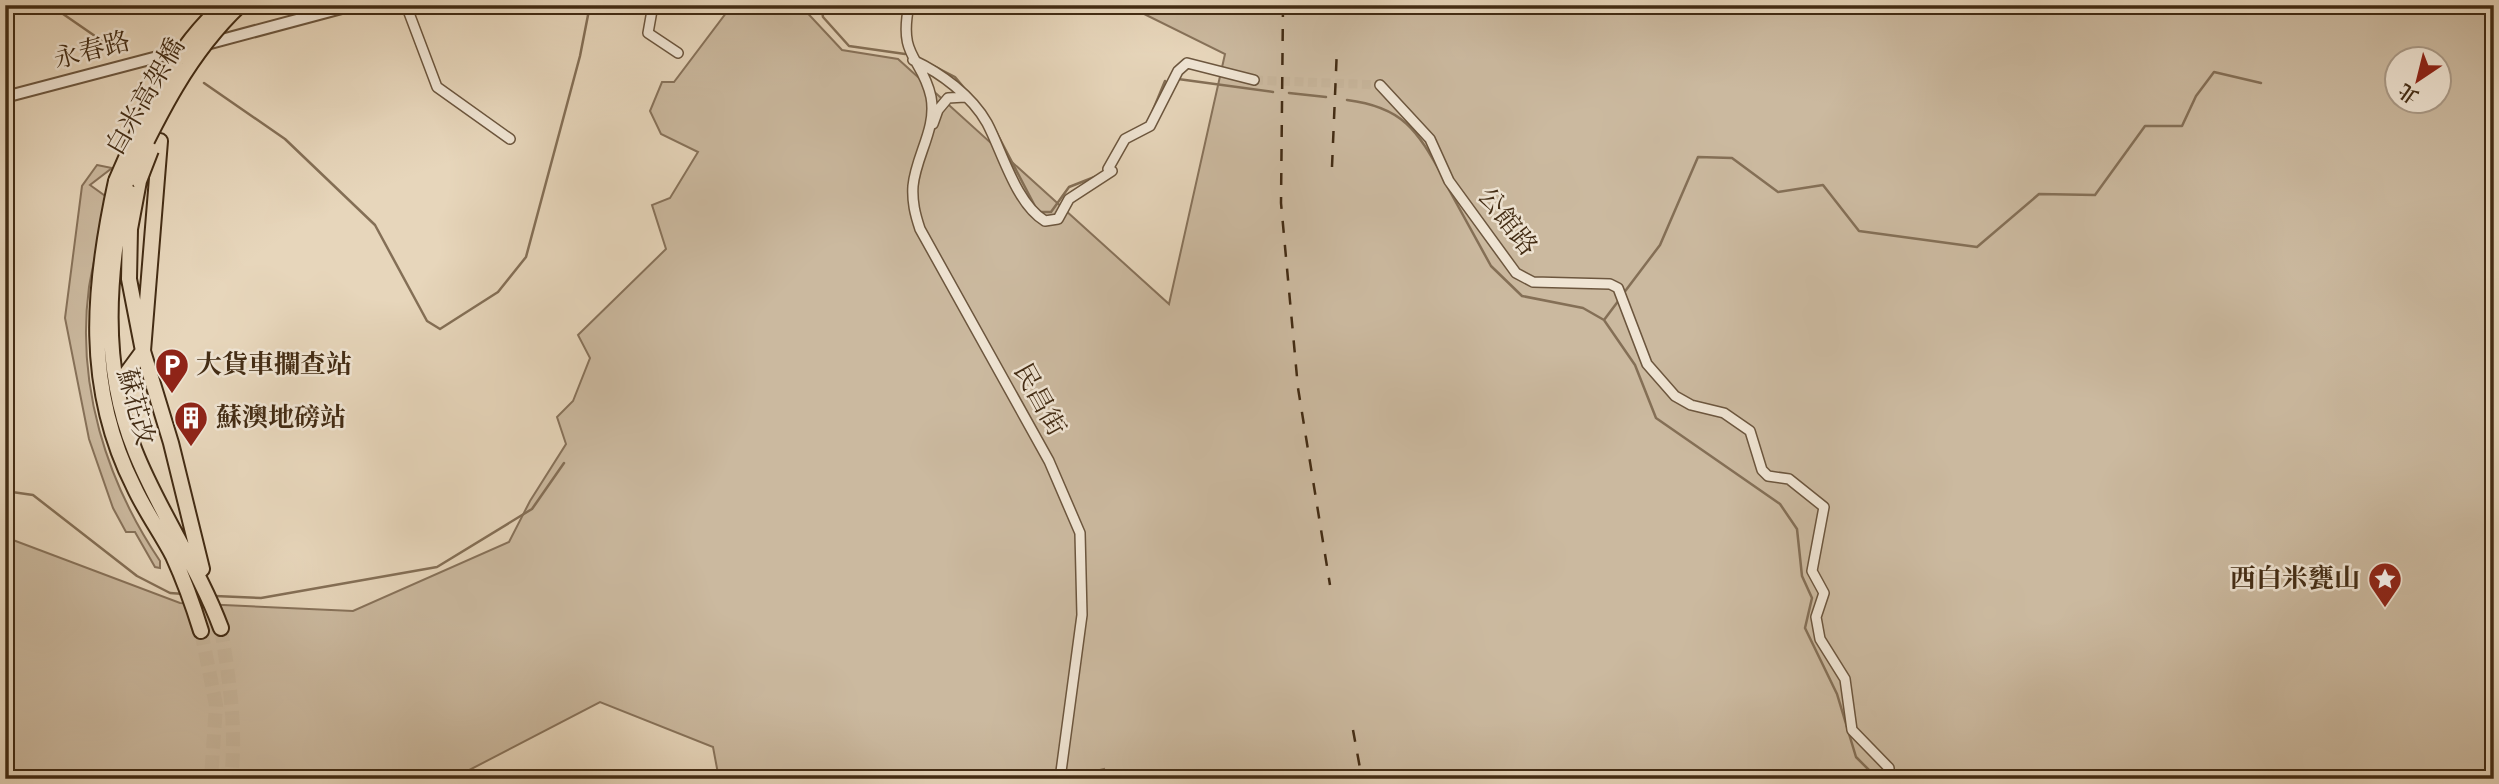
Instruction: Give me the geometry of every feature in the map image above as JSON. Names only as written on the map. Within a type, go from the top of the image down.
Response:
[{"type":"main road","name":"白米高架橋","points":[[127,182],[169,96],[190,62],[232,8]]},
{"type":"main road","points":[[121,381],[144,351],[160,141]]},
{"type":"main road","name":"蘇花改","points":[[127,182],[112,258],[109,318],[115,377],[134,450],[206,589],[221,628]]},
{"type":"main road","name":"蘇花改","points":[[127,182],[103,243],[96,304],[95,328],[106,414],[132,485],[172,556],[201,631]]},
{"type":"main road","points":[[127,182],[129,279],[144,351],[171,443],[206,589]]},
{"type":"main road","points":[[112,258],[113,323],[121,381],[131,424],[150,475],[206,589]]},
{"type":"street","points":[[212,43],[247,5]]},
{"type":"street","name":"永春路","points":[[5,97],[353,5]]},
{"type":"street","points":[[406,5],[437,87],[510,139]]},
{"type":"street","points":[[653,5],[648,33],[678,53]]},
{"type":"street","points":[[909,5],[905,34],[913,60],[950,84],[986,121],[1013,180],[1031,208],[1045,221],[1058,219],[1069,199],[1112,171],[1108,169],[1125,139],[1150,126],[1178,71],[1187,63],[1254,80]]},
{"type":"street","name":"民昌街","points":[[913,60],[931,97],[931,129],[913,184],[912,204],[920,229],[1049,461],[1080,533],[1082,615],[1060,779]]},
{"type":"street","name":"公館路","points":[[1380,85],[1430,139],[1449,181],[1516,273],[1533,282],[1610,284],[1618,288],[1647,364],[1675,396],[1691,405],[1724,413],[1750,431],[1762,470],[1768,476],[1790,480],[1824,506],[1812,571],[1824,593],[1816,617],[1820,639],[1845,679],[1852,730],[1889,768],[1889,779]]},
{"type":"street","points":[[931,129],[938,110],[948,98],[965,97]]},
{"type":"shaded area","points":[[723,5],[800,5],[842,50],[898,59],[1169,304],[1225,54],[1126,5],[2494,5],[2494,779],[1105,779],[1104,769],[1062,779],[719,779],[713,747],[600,702],[452,779],[5,779],[5,537],[180,603],[353,611],[509,542],[530,501],[566,444],[557,417],[573,401],[590,358],[578,335],[666,249],[652,205],[670,198],[698,152],[661,134],[650,111],[662,82],[674,82],[726,13]]},
{"type":"shaded area","points":[[97,165],[112,168],[90,185],[108,198],[89,287],[86,323],[92,395],[110,465],[124,498],[160,561],[160,568],[155,567],[135,532],[126,532],[113,508],[89,439],[65,318],[82,186]]},
{"type":"waterway","points":[[50,5],[108,45]]},
{"type":"waterway","points":[[204,83],[285,139],[375,225],[427,321],[440,329],[498,292],[526,257],[580,56],[590,5]]},
{"type":"waterway","points":[[821,5],[823,17],[849,46],[905,54]]},
{"type":"waterway","points":[[926,62],[955,77],[970,95]]},
{"type":"waterway","points":[[1623,294],[1660,245],[1698,157],[1732,158],[1778,192],[1823,185],[1859,231],[1977,247],[2039,194],[2095,195],[2145,126],[2182,126],[2196,96],[2214,72],[2261,83]]},
{"type":"waterway","points":[[1178,79],[1273,92]]},
{"type":"waterway","points":[[1153,110],[1165,81]]},
{"type":"waterway","points":[[1289,93],[1326,97]]},
{"type":"waterway","points":[[1347,100],[1366,103],[1395,115],[1416,134],[1443,177]]},
{"type":"waterway","points":[[991,122],[1038,212],[1051,212],[1069,187],[1097,176]]},
{"type":"waterway","points":[[1447,186],[1491,266],[1522,296],[1583,308],[1604,320],[1619,300]]},
{"type":"waterway","points":[[1604,320],[1635,365],[1656,418],[1780,504],[1797,529],[1802,576],[1812,598],[1805,628],[1837,694],[1856,757],[1878,779]]},
{"type":"waterway","points":[[215,596],[261,598],[437,567],[532,509],[564,463]]},
{"type":"waterway","points":[[5,491],[33,495],[137,576],[170,593],[184,594]]},
{"type":"tunnel","points":[[1254,80],[1380,85]]},
{"type":"tunnel","points":[[221,628],[233,722],[231,779]]},
{"type":"tunnel","points":[[201,631],[216,705],[211,779]]},
{"type":"railway","points":[[1283,5],[1281,203],[1298,388],[1330,585]]},
{"type":"railway","points":[[1332,167],[1337,48]]},
{"type":"railway","points":[[1353,730],[1362,779]]},
{"type":"place","name":"大貨車攔查站","points":[[172,395]]},
{"type":"place","name":"蘇澳地磅站","points":[[191,448]]},
{"type":"place","name":"西白米甕山","points":[[2385,609]]}]
